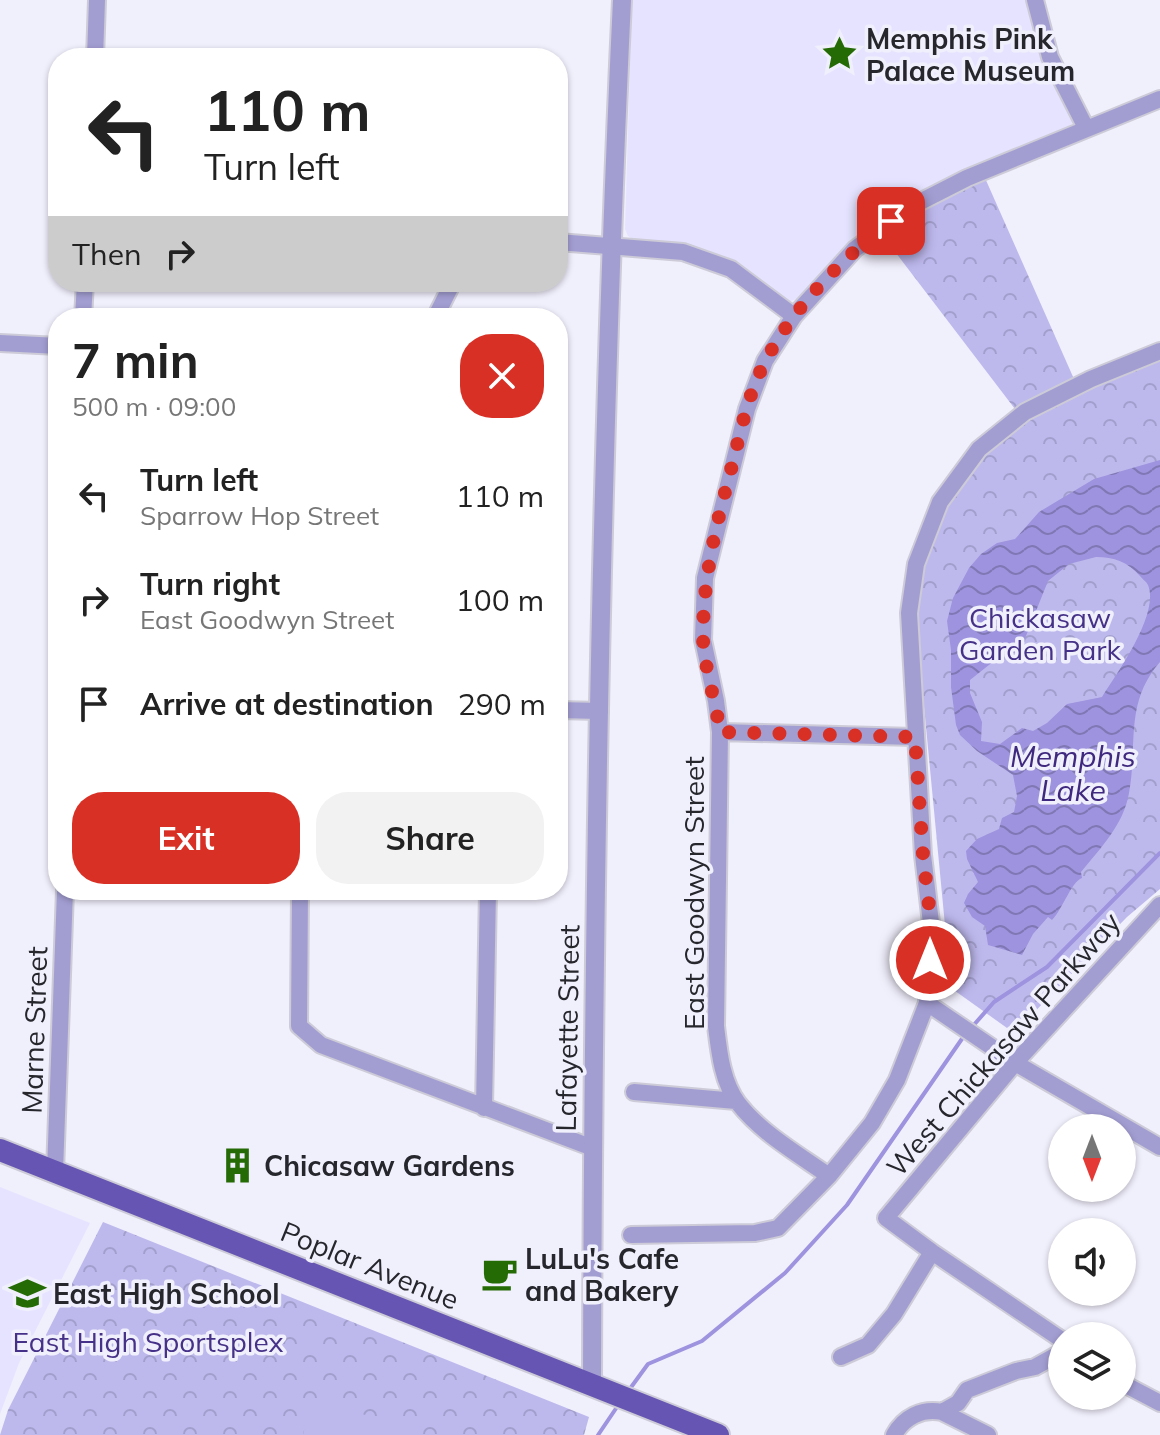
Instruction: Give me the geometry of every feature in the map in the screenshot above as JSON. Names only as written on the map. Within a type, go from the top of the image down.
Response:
[{"type":"main road","name":"Poplar Avenue","points":[[0,1150],[718,1435]]},
{"type":"street","points":[[95,48],[97,0]]},
{"type":"street","name":"Lafayette Street","points":[[592,1385],[600,711],[611,247],[622,0]]},
{"type":"street","points":[[1035,0],[1050,57],[1086,128]]},
{"type":"street","name":"East Goodwyn Street","points":[[736,1101],[721,1062],[716,1026],[720,732],[703,640],[705,578],[747,409],[765,361],[794,316],[855,249],[901,213],[967,178],[1160,99]]},
{"type":"street","points":[[568,243],[683,252],[731,269],[794,316]]},
{"type":"street","points":[[0,343],[48,345]]},
{"type":"street","points":[[631,1235],[755,1233],[778,1228],[829,1176],[879,1112],[897,1080],[927,1003],[931,923],[923,855],[909,613],[916,564],[940,502],[979,449],[1016,418],[1077,386],[1160,351]]},
{"type":"street","points":[[568,710],[600,711]]},
{"type":"street","points":[[720,732],[915,737]]},
{"type":"street","name":"Marne Street","points":[[55,1172],[65,900]]},
{"type":"street","points":[[300,900],[299,1026],[321,1045],[593,1148]]},
{"type":"street","points":[[484,1108],[488,900]]},
{"type":"street","name":"West Chickasaw Parkway","points":[[932,1252],[886,1218],[1015,1063],[1160,905]]},
{"type":"street","points":[[927,1003],[1015,1063],[1160,1147]]},
{"type":"street","points":[[634,1092],[736,1101],[774,1137],[829,1176]]},
{"type":"street","points":[[841,1357],[868,1345],[932,1252],[1048,1331]]},
{"type":"street","points":[[942,1412],[958,1403],[967,1390],[1048,1360]]},
{"type":"street","points":[[1136,1390],[1160,1403]]},
{"type":"street","points":[[894,1435],[900,1424],[920,1412],[931,1410],[942,1412],[988,1435]]},
{"type":"shaded area","points":[[632,0],[1031,0],[1073,122],[1070,127],[928,189],[858,237],[799,298],[791,301],[741,269],[628,236],[625,229]]},
{"type":"shaded area","name":"East High School","points":[[0,1187],[90,1223],[19,1363],[0,1414]]},
{"type":"green space","points":[[985,178],[1074,379],[1015,409],[883,236],[932,203]]},
{"type":"green space","name":"Chickasaw Garden Park","points":[[1160,358],[1160,889],[1127,917],[1014,1033],[951,988],[917,633],[920,582],[927,554],[951,501],[986,454],[1031,417],[1094,385]]},
{"type":"green space","name":"East High Sportsplex","points":[[103,1222],[589,1417],[584,1435],[0,1435],[8,1410]]},
{"type":"green space","points":[[310,1403],[407,1424],[404,1435],[303,1435]]},
{"type":"water","name":"Memphis Lake","points":[[1160,460],[1160,662],[1141,693],[1137,709],[1129,793],[1122,815],[1110,836],[1081,872],[1082,878],[1074,884],[1056,915],[1052,920],[1048,917],[1033,934],[1022,955],[988,945],[985,926],[972,917],[964,903],[978,882],[966,851],[977,839],[999,829],[1002,818],[1014,812],[1017,796],[1013,775],[977,751],[960,735],[956,725],[947,621],[953,598],[969,568],[981,554],[997,543],[1015,539],[1039,512],[1094,479]],"holes":[[[1096,557],[1120,561],[1131,567],[1147,584],[1150,597],[1148,611],[1126,659],[1102,697],[1067,704],[1047,723],[1033,731],[1022,728],[1000,744],[981,741],[982,722],[970,693],[970,680],[999,657],[1020,651],[1048,581],[1069,564]]]},
{"type":"waterway","points":[[972,1027],[994,1002],[1047,967],[1160,853]]},
{"type":"waterway","points":[[629,1390],[648,1364],[702,1341],[785,1273],[847,1205],[966,1033]]},
{"type":"waterway","points":[[598,1435],[619,1404]]},
{"type":"place","name":"Memphis Pink Palace Museum","points":[[840,54]]},
{"type":"place","name":"Chicasaw Gardens","points":[[238,1165]]},
{"type":"place","name":"LuLu's Cafe and Bakery","points":[[499,1274]]},
{"type":"place","name":"East High School","points":[[27,1293]]},
{"type":"route","points":[[891,221],[828,275],[794,316],[765,361],[747,409],[705,578],[703,640],[720,732],[915,737],[931,923],[930,960]]}]
